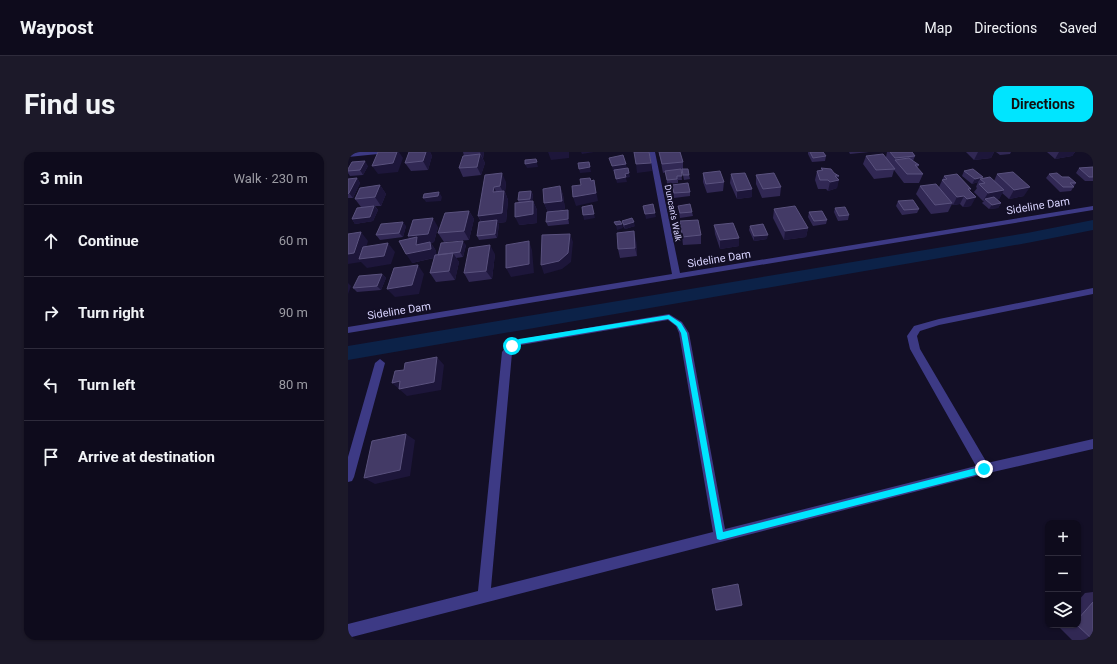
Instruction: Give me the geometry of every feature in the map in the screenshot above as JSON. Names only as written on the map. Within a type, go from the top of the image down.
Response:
[{"type":"street","points":[[348,155],[378,152]]},
{"type":"street","name":"Duncan's Walk","points":[[652,152],[677,277]]},
{"type":"street","name":"Sideline Dam","points":[[348,330],[1093,208]]},
{"type":"street","points":[[984,469],[915,349],[912,336],[917,328],[939,322],[1093,292]]},
{"type":"street","points":[[484,597],[507,352],[512,346],[519,342],[669,317],[679,324],[684,333],[720,536]]},
{"type":"street","points":[[348,477],[380,363]]},
{"type":"street","points":[[348,631],[984,469],[1093,444]]},
{"type":"building","points":[[378,152],[397,152],[393,163],[372,166]]},
{"type":"building","points":[[409,152],[426,152],[423,161],[405,163]]},
{"type":"building","points":[[634,152],[649,152],[651,163],[636,164]]},
{"type":"building","points":[[659,152],[680,152],[683,162],[662,164]]},
{"type":"building","points":[[810,152],[823,152],[826,156],[813,158]]},
{"type":"building","points":[[890,152],[912,152],[915,156],[895,158]]},
{"type":"building","points":[[480,154],[477,167],[459,168],[463,156]]},
{"type":"building","points":[[883,154],[895,169],[876,170],[866,156]]},
{"type":"building","points":[[623,155],[626,164],[612,166],[609,158]]},
{"type":"building","points":[[909,158],[919,165],[915,165],[923,174],[907,174],[895,160]]},
{"type":"building","points":[[536,159],[537,162],[525,164],[525,160]]},
{"type":"building","points":[[365,161],[360,170],[348,171],[352,162]]},
{"type":"building","points":[[589,162],[590,167],[579,169],[578,163]]},
{"type":"building","points":[[1093,167],[1093,177],[1089,177],[1079,168]]},
{"type":"building","points":[[628,168],[629,173],[625,174],[626,177],[616,179],[614,170]]},
{"type":"building","points":[[821,168],[831,169],[839,176],[835,176],[839,180],[830,182],[828,180],[820,180],[817,171],[823,170]]},
{"type":"building","points":[[681,169],[682,176],[677,176],[677,179],[667,180],[665,171]]},
{"type":"building","points":[[682,169],[688,169],[689,175],[683,175]]},
{"type":"building","points":[[973,169],[983,177],[975,179],[964,171]]},
{"type":"building","points":[[720,171],[724,182],[706,184],[703,173]]},
{"type":"building","points":[[1013,172],[1030,187],[1014,190],[997,174]]},
{"type":"building","points":[[502,173],[500,186],[494,187],[493,192],[504,191],[502,213],[478,216],[485,175]]},
{"type":"building","points":[[745,173],[752,189],[737,191],[731,174]]},
{"type":"building","points":[[774,173],[781,187],[763,189],[756,175]]},
{"type":"building","points":[[1057,173],[1062,177],[1069,177],[1076,183],[1070,183],[1074,187],[1063,187],[1049,174]]},
{"type":"building","points":[[957,174],[971,189],[968,189],[976,197],[967,199],[964,196],[957,197],[942,180],[947,179],[944,176]]},
{"type":"building","points":[[990,177],[1004,190],[988,193],[979,184],[985,183],[980,179]]},
{"type":"building","points":[[357,178],[349,193],[348,194],[348,179]]},
{"type":"building","points":[[590,178],[591,181],[594,180],[596,193],[573,197],[572,186],[581,185],[580,179]]},
{"type":"building","points":[[688,183],[690,192],[674,193],[672,185]]},
{"type":"building","points":[[936,184],[952,203],[935,205],[920,186]]},
{"type":"building","points":[[380,185],[375,197],[355,199],[360,188]]},
{"type":"building","points":[[560,186],[562,201],[544,203],[543,189]]},
{"type":"building","points":[[531,191],[530,199],[518,200],[519,192]]},
{"type":"building","points":[[439,192],[438,196],[423,198],[424,194]]},
{"type":"building","points":[[994,197],[1001,203],[992,205],[985,199]]},
{"type":"building","points":[[913,200],[919,209],[904,210],[898,201]]},
{"type":"building","points":[[533,201],[533,214],[515,217],[515,203]]},
{"type":"building","points":[[653,204],[655,213],[645,214],[643,206]]},
{"type":"building","points":[[690,204],[692,212],[680,213],[678,206]]},
{"type":"building","points":[[592,205],[594,214],[583,215],[582,207]]},
{"type":"building","points":[[374,206],[370,217],[352,219],[357,208]]},
{"type":"building","points":[[795,206],[808,228],[785,231],[774,209]]},
{"type":"building","points":[[845,207],[849,215],[839,216],[835,208]]},
{"type":"building","points":[[568,210],[568,219],[546,222],[547,212]]},
{"type":"building","points":[[469,211],[464,231],[438,233],[445,213]]},
{"type":"building","points":[[822,211],[827,220],[814,221],[809,212]]},
{"type":"building","points":[[433,218],[428,234],[408,236],[413,220]]},
{"type":"building","points":[[632,218],[634,222],[624,225],[622,221]]},
{"type":"building","points":[[497,220],[495,234],[477,236],[479,222]]},
{"type":"building","points":[[698,220],[701,235],[682,237],[680,221]]},
{"type":"building","points":[[620,221],[622,224],[616,225],[614,222]]},
{"type":"building","points":[[403,222],[399,233],[376,235],[381,224]]},
{"type":"building","points":[[733,223],[739,238],[720,240],[714,225]]},
{"type":"building","points":[[763,224],[768,235],[754,236],[750,226]]},
{"type":"building","points":[[634,231],[635,248],[618,249],[617,233]]},
{"type":"building","points":[[361,232],[354,253],[348,254],[348,234]]},
{"type":"building","points":[[570,234],[568,253],[559,261],[541,265],[542,235]]},
{"type":"building","points":[[417,237],[416,245],[430,242],[431,249],[406,254],[399,241]]},
{"type":"building","points":[[463,241],[460,252],[438,255],[441,243]]},
{"type":"building","points":[[529,241],[529,264],[506,268],[506,245]]},
{"type":"building","points":[[388,243],[384,256],[359,259],[363,247]]},
{"type":"building","points":[[490,245],[486,271],[464,273],[469,248]]},
{"type":"building","points":[[453,253],[449,271],[430,273],[435,255]]},
{"type":"building","points":[[418,265],[412,285],[387,289],[394,268]]},
{"type":"building","points":[[382,274],[377,286],[353,288],[359,276]]},
{"type":"building","points":[[437,357],[434,382],[399,389],[400,381],[392,383],[395,371],[404,370],[405,363]]},
{"type":"building","points":[[406,434],[400,470],[364,478],[372,441]]},
{"type":"building","points":[[738,584],[742,605],[716,610],[712,589]]},
{"type":"building","points":[[1093,602],[1093,640],[1080,628],[1081,616]]},
{"type":"waterway","points":[[348,353],[1027,238],[1093,225]]},
{"type":"route","points":[[512,346],[519,342],[669,317],[679,324],[684,333],[720,536],[984,469]]}]
